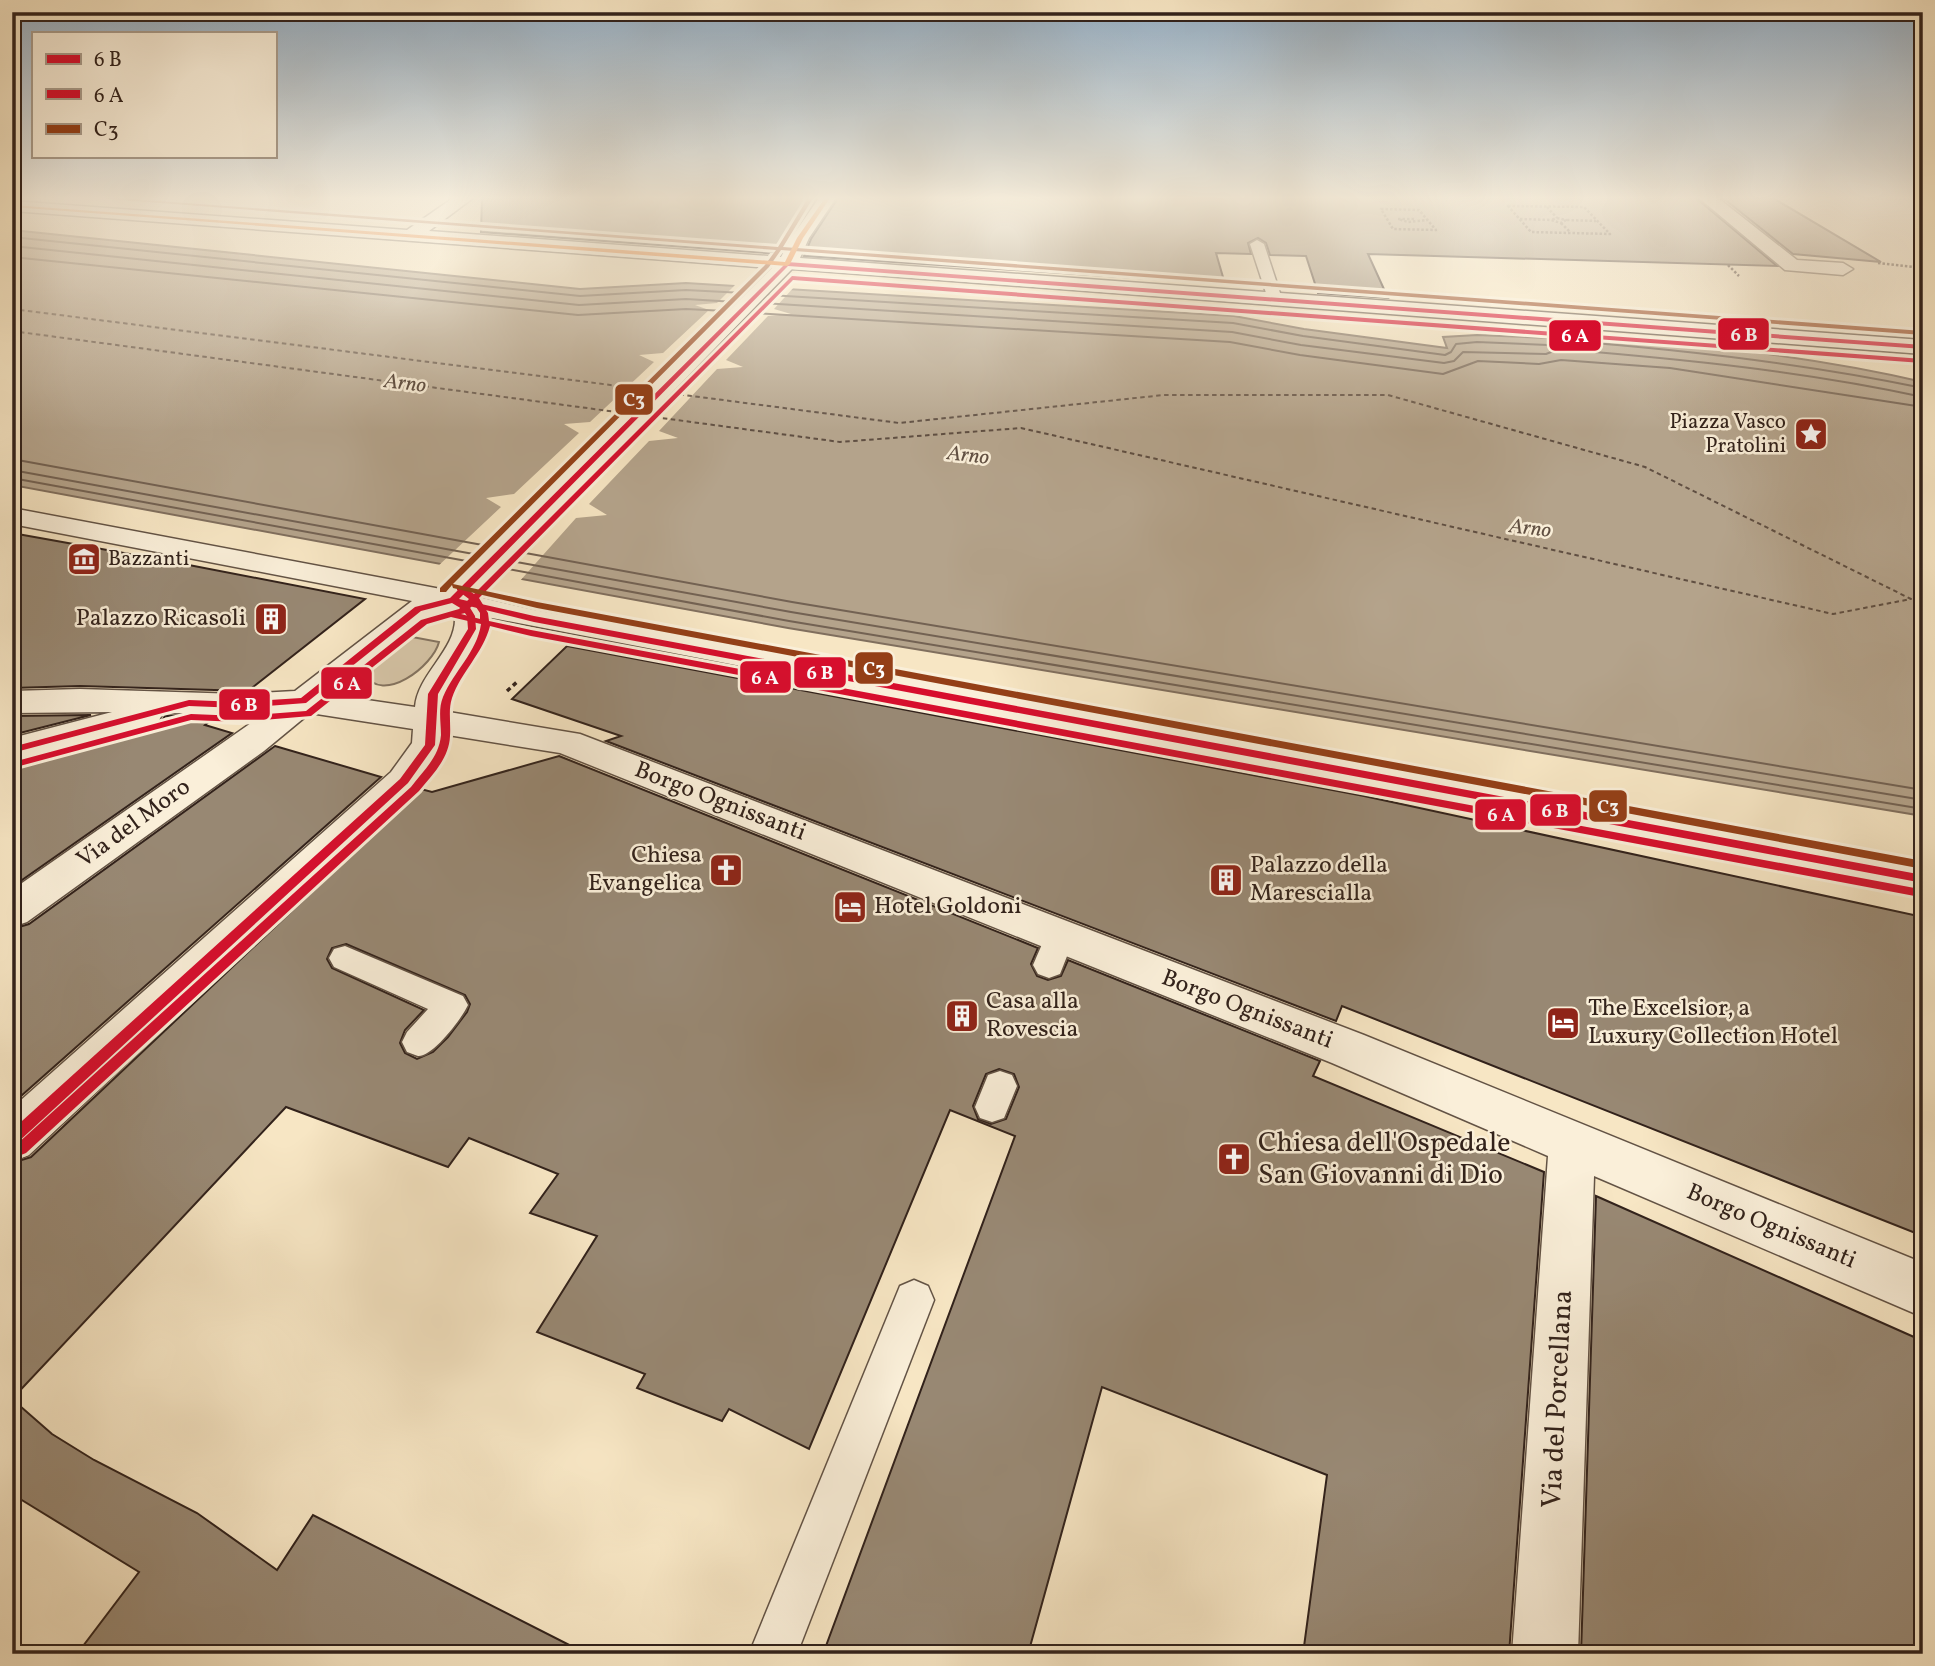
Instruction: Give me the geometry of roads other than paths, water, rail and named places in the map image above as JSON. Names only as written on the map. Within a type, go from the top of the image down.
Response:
[{"type":"street","points":[[12,1139],[261,923],[404,781],[430,745],[433,694],[472,629],[471,616],[465,607],[466,588],[776,276]]},
{"type":"street","points":[[880,276],[1275,299],[1923,347]]},
{"type":"street","points":[[12,516],[380,587],[466,588],[534,619],[1923,879]]},
{"type":"street","name":"Via del Moro","points":[[12,911],[256,738],[418,609],[466,588]]},
{"type":"street","name":"Borgo Ognissanti","points":[[12,702],[80,700],[232,705],[303,701],[567,742],[1054,951],[1348,1049],[1923,1290]]},
{"type":"street","points":[[16,750],[189,703]]},
{"type":"street","name":"Via del Porcellana","points":[[1545,1654],[1569,1178],[1574,1144]]},
{"type":"lane","points":[[1267,276],[1275,299]]},
{"type":"lane","points":[[345,958],[452,1005],[419,1042]]},
{"type":"lane","points":[[773,1654],[914,1300]]},
{"type":"water","name":"Arno","points":[[12,276],[452,276],[580,289],[686,283],[1234,316],[1304,329],[1447,348],[1443,337],[1477,335],[1547,338],[1545,332],[1687,345],[1829,363],[1923,382],[1923,816],[788,628],[12,485]]},
{"type":"place","name":"Piazza Vasco Pratolini","points":[[1811,434]]},
{"type":"place","name":"Bazzanti","points":[[84,559]]},
{"type":"place","name":"Palazzo Ricasoli","points":[[271,619]]},
{"type":"place","name":"Chiesa Evangelica","points":[[726,870]]},
{"type":"place","name":"Palazzo della Marescialla","points":[[1226,880]]},
{"type":"place","name":"Hotel Goldoni","points":[[850,907]]},
{"type":"place","name":"Casa alla Rovescia","points":[[962,1016]]},
{"type":"place","name":"The Excelsior, a Luxury Collection Hotel","points":[[1563,1023]]},
{"type":"place","name":"Chiesa dell'Ospedale San Giovanni di Dio","points":[[1234,1159]]}]
